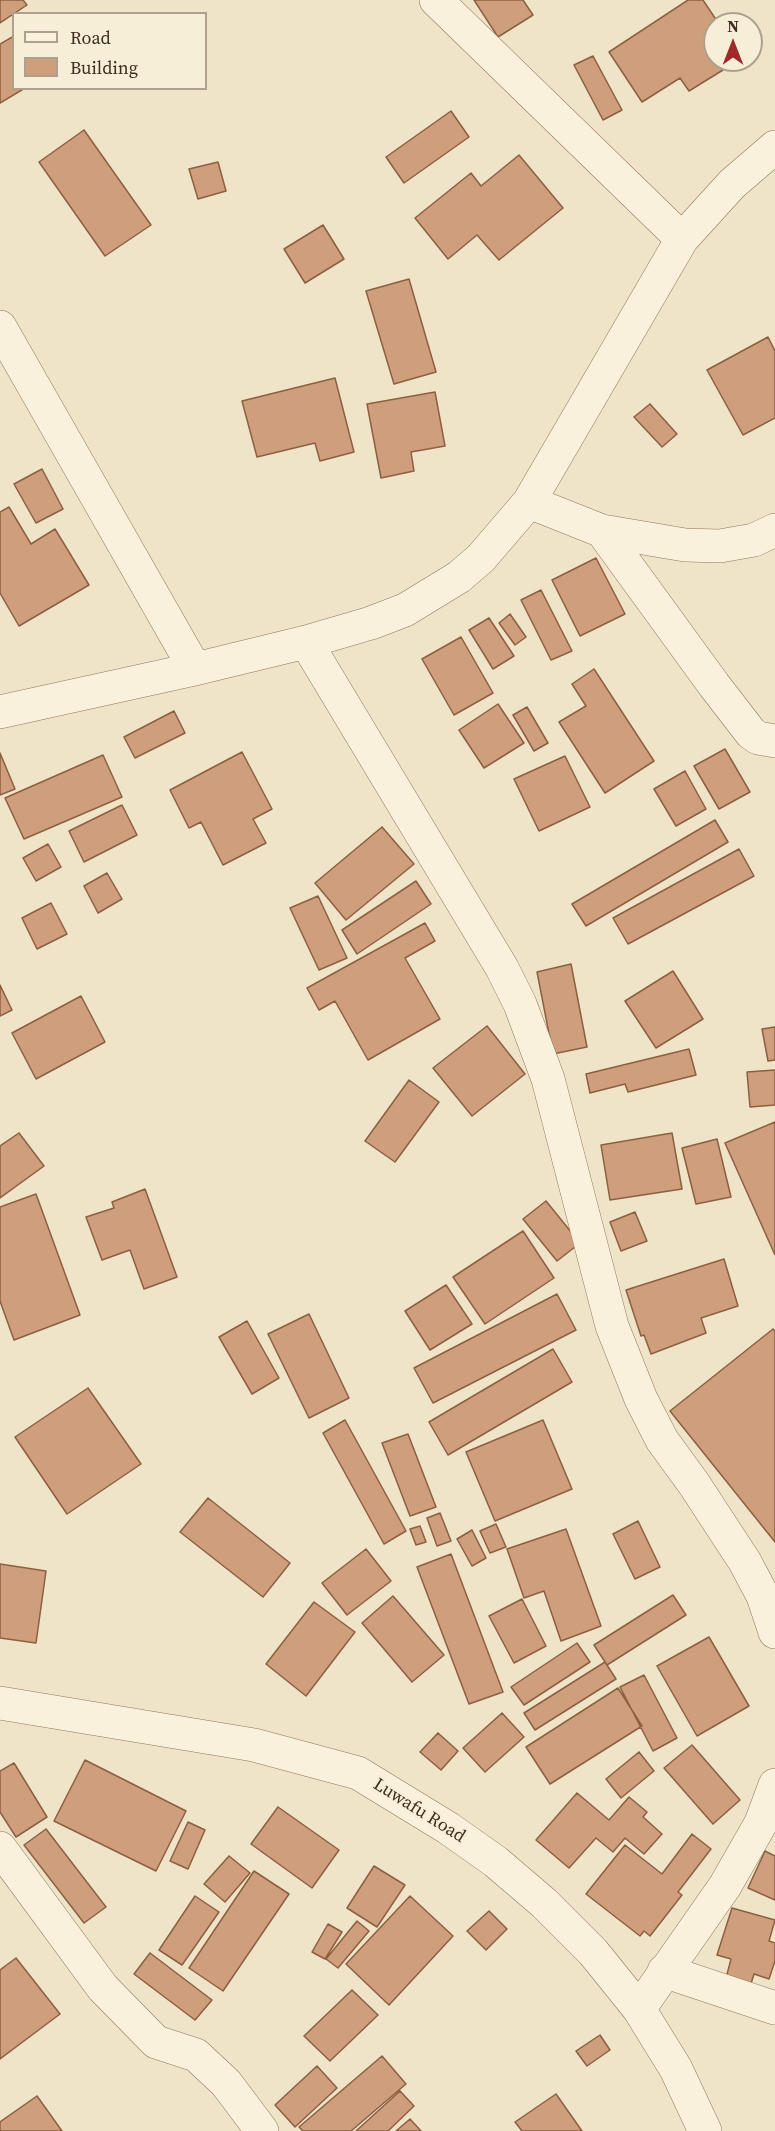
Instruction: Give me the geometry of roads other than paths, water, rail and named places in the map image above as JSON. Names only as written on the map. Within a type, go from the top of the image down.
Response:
[{"type":"street","points":[[436,0],[682,239]]},
{"type":"street","points":[[0,712],[195,669],[306,642],[371,623],[405,610],[459,577],[481,558],[529,502],[682,239],[732,184],[775,147]]},
{"type":"street","points":[[0,327],[195,669]]},
{"type":"street","points":[[529,502],[602,531],[685,545],[720,546],[754,540],[775,530]]},
{"type":"street","points":[[602,531],[751,733],[758,738],[775,741]]},
{"type":"street","points":[[306,642],[502,968],[548,1078],[612,1326],[641,1399],[662,1440],[694,1484],[744,1562],[763,1596],[775,1632]]},
{"type":"street","name":"Luwafu Road","points":[[0,1703],[254,1745],[358,1773],[448,1828],[496,1862],[593,1952],[639,2009],[676,2069],[705,2131]]},
{"type":"street","points":[[639,2009],[725,1886],[761,1823],[775,1785]]},
{"type":"street","points":[[0,1848],[104,1988],[156,2042],[196,2055],[226,2083],[262,2131]]},
{"type":"street","points":[[664,1971],[775,2008]]}]
